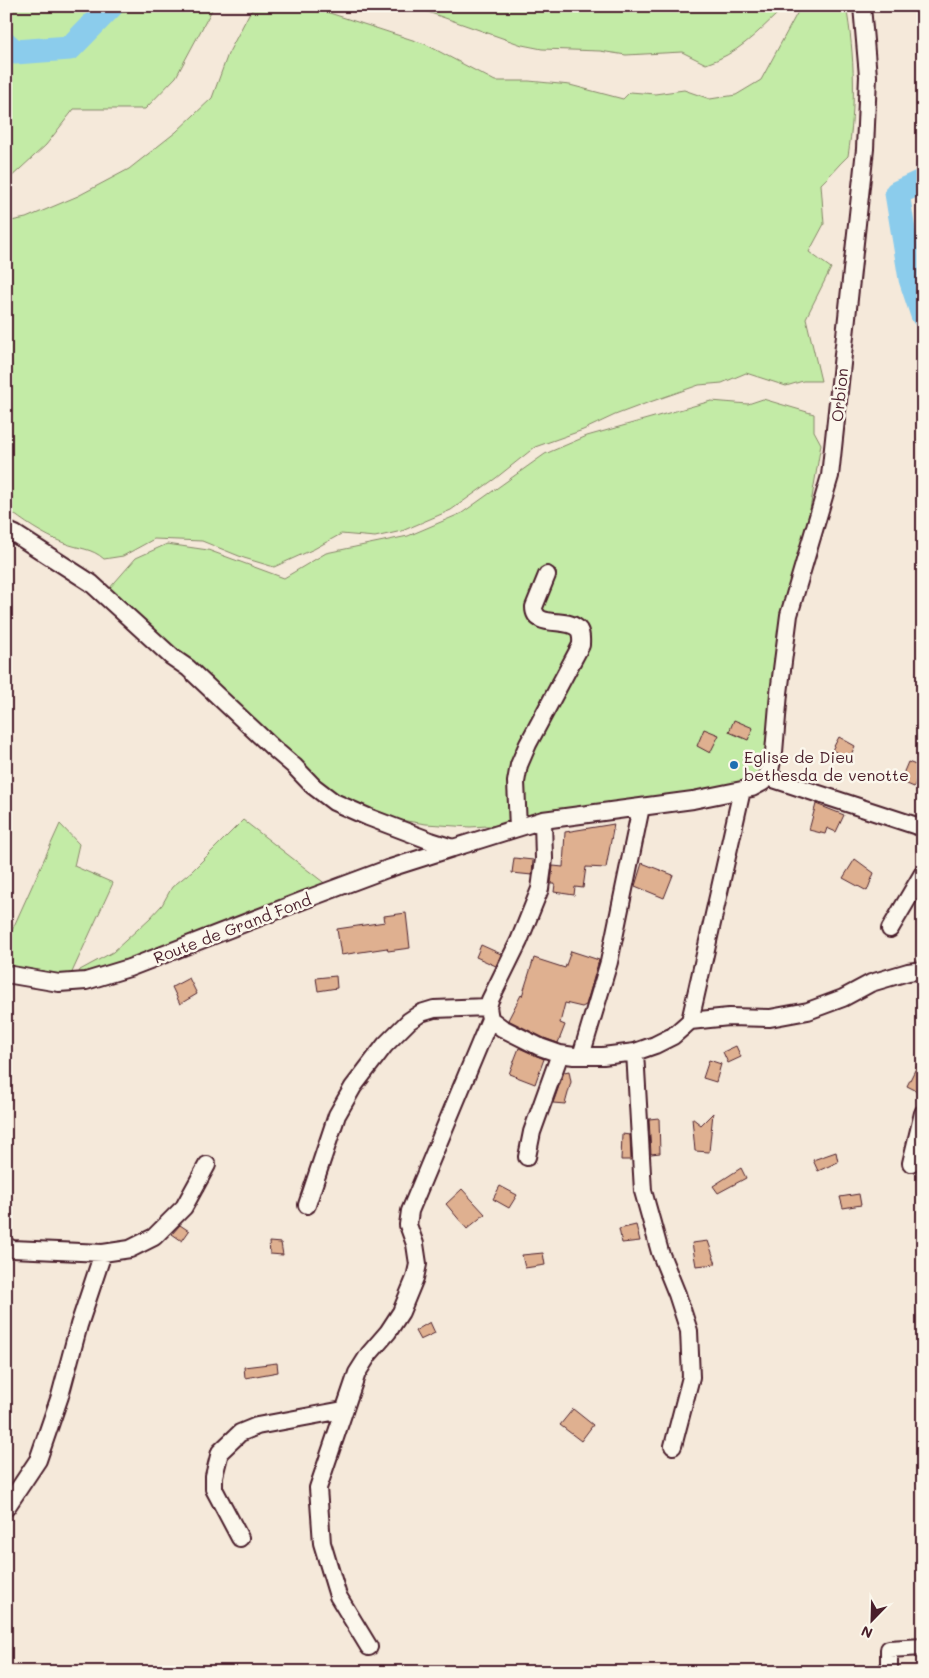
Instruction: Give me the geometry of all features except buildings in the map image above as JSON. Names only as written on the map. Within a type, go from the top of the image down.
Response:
[{"type":"street","name":"Orbion","points":[[767,777],[776,739],[779,693],[789,615],[830,476],[865,149],[868,76],[862,6]]},
{"type":"street","points":[[6,530],[91,583],[172,657],[188,668],[294,766],[313,786],[334,802],[368,817],[453,848]]},
{"type":"street","points":[[518,828],[516,782],[519,765],[528,744],[581,646],[582,636],[579,629],[543,620],[536,616],[534,612],[534,607],[547,575]]},
{"type":"street","name":"Route de Grand Fond","points":[[6,974],[60,983],[86,981],[129,968],[387,869],[543,820],[693,800],[742,790],[757,785],[767,777]]},
{"type":"street","points":[[767,777],[923,828]]},
{"type":"street","points":[[690,1021],[742,790]]},
{"type":"street","points":[[581,1056],[609,962],[641,807]]},
{"type":"street","points":[[368,1647],[338,1596],[322,1543],[318,1488],[357,1373],[401,1312],[415,1278],[418,1264],[415,1244],[408,1225],[410,1211],[489,1013],[494,990],[519,942],[540,889],[544,859],[543,820]]},
{"type":"street","points":[[890,929],[923,873]]},
{"type":"street","points":[[307,1205],[337,1115],[353,1087],[385,1045],[409,1021],[421,1013],[434,1009],[489,1013],[502,1028],[540,1047],[560,1054],[603,1056],[635,1052],[655,1045],[673,1036],[690,1021],[729,1017],[770,1018],[808,1011],[842,998],[870,983],[908,972],[923,970]]},
{"type":"street","points":[[635,1052],[642,1191],[660,1252],[689,1331],[691,1377],[673,1446]]},
{"type":"street","points":[[527,1158],[532,1132],[560,1054]]},
{"type":"street","points":[[911,1163],[923,1113]]},
{"type":"street","points":[[6,1246],[12,1249],[103,1253],[130,1249],[154,1236],[184,1207],[207,1165]]},
{"type":"street","points":[[6,1508],[38,1460],[60,1396],[103,1253]]},
{"type":"street","points":[[240,1538],[214,1489],[214,1476],[220,1452],[240,1433],[257,1426],[343,1410]]},
{"type":"street","points":[[889,1672],[890,1649],[923,1647]]},
{"type":"green space","points":[[6,6],[214,6],[176,77],[145,109],[74,109],[46,145],[6,180]]},
{"type":"green space","points":[[257,6],[308,6],[425,44],[495,81],[529,81],[570,85],[623,99],[630,92],[655,94],[684,90],[710,99],[736,95],[761,80],[801,6],[846,6],[853,62],[851,137],[848,156],[821,184],[824,224],[809,252],[831,268],[806,318],[821,381],[803,381],[786,386],[746,373],[722,383],[699,385],[615,415],[583,430],[535,447],[451,510],[402,531],[375,537],[341,534],[314,549],[274,567],[244,558],[202,541],[154,539],[123,556],[104,559],[90,551],[56,540],[27,523],[6,508],[6,222],[26,218],[78,196],[129,169],[176,132],[212,98],[228,54],[250,12]]},
{"type":"green space","points":[[417,6],[780,6],[778,13],[745,43],[727,55],[706,64],[682,52],[626,55],[600,51],[542,49],[522,45],[425,11]]},
{"type":"green space","points":[[763,399],[814,414],[814,431],[821,444],[798,581],[775,761],[747,786],[541,823],[470,827],[426,824],[374,816],[324,788],[190,660],[108,590],[136,558],[167,544],[208,550],[284,578],[326,553],[408,536],[462,513],[545,454],[587,436],[711,401],[748,404]]},
{"type":"green space","points":[[243,820],[336,892],[75,982],[80,970],[113,952],[150,918],[162,905],[172,887],[192,871]]},
{"type":"green space","points":[[60,824],[79,844],[74,866],[113,883],[68,981],[39,978],[14,966],[6,967],[6,937],[9,937]]},
{"type":"waterway","points":[[6,44],[15,52],[70,48],[111,6]]},
{"type":"waterway","points":[[923,181],[897,193],[911,279],[923,315]]},
{"type":"place","name":"Eglise de Dieu bethesda de venotte","points":[[734,765]]}]
